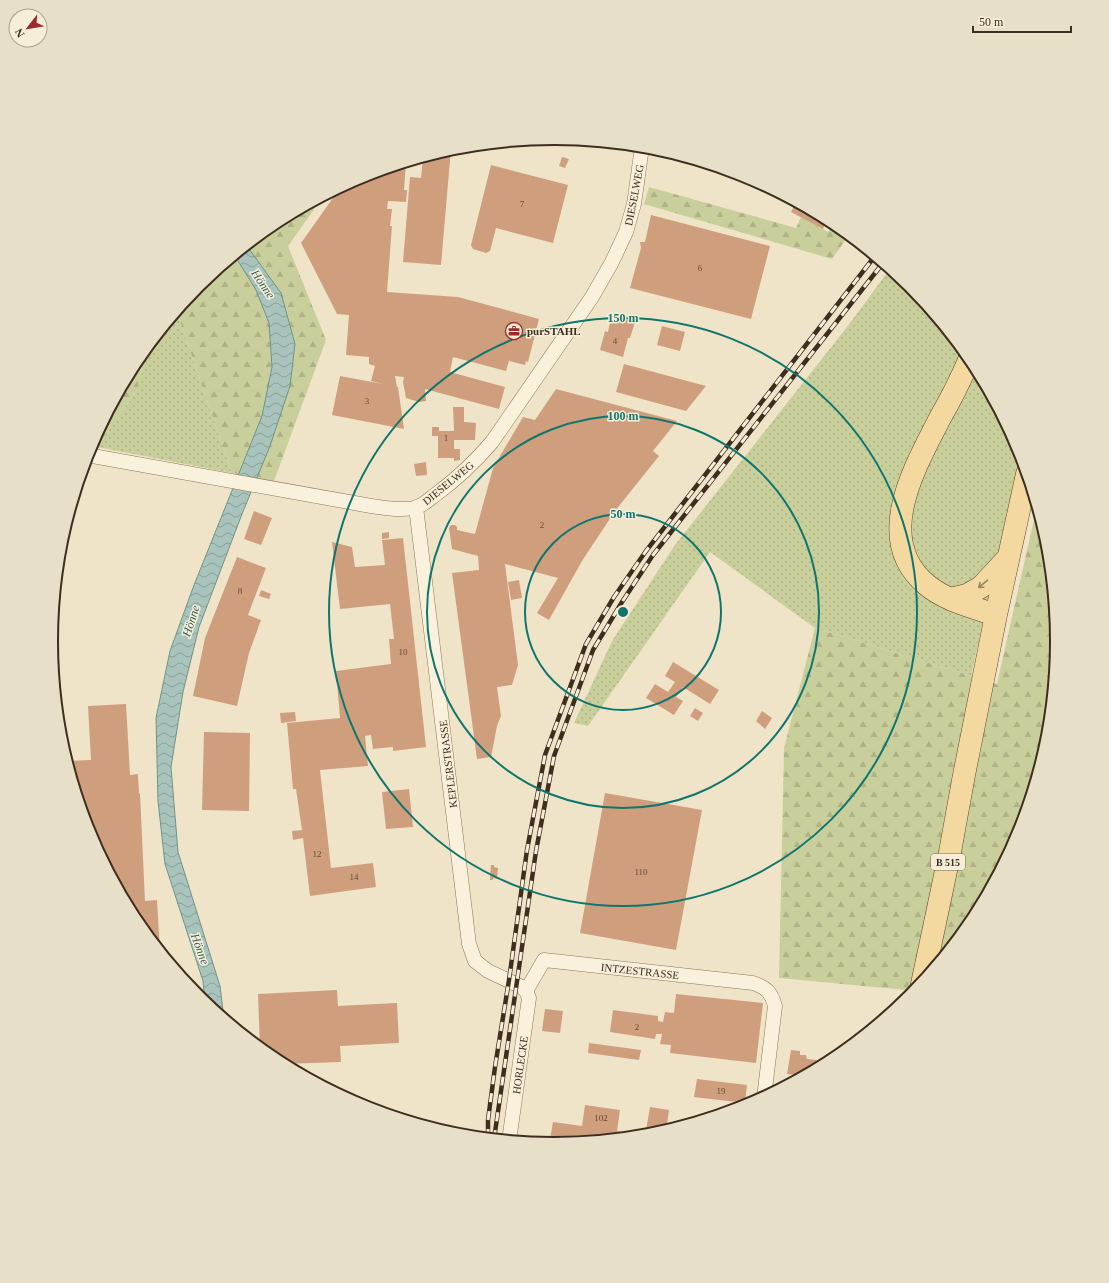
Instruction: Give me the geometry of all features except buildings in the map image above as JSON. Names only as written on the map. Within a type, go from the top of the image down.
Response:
[{"type":"main road","points":[[966,365],[923,452],[904,497],[900,516],[900,533],[903,548],[909,564],[927,585],[950,599],[996,615]]},
{"type":"main road","name":"B 515","points":[[924,973],[950,852],[996,615],[1025,483]]},
{"type":"main road","points":[[950,599],[967,595],[981,586],[1009,558]]},
{"type":"street","name":"DIESELWEG","points":[[94,456],[371,506],[397,509],[416,507],[429,500],[459,477],[474,463],[487,447],[592,297],[612,262],[626,232],[634,204],[641,153]]},
{"type":"street","name":"KEPLERSTRASSE","points":[[416,507],[469,944],[476,961],[488,971],[517,983],[526,991]]},
{"type":"street","name":"INTZESTRASSE","points":[[526,991],[544,960],[753,983],[764,987],[769,992],[775,1006],[765,1091]]},
{"type":"street","name":"HORLECKE","points":[[510,1136],[529,998],[526,991]]},
{"type":"green space","points":[[649,187],[796,228],[801,217],[828,232],[830,229],[846,240],[832,259],[644,204]]},
{"type":"green space","points":[[316,206],[288,246],[326,340],[274,481],[232,473],[179,317],[203,290],[227,268],[279,229]]},
{"type":"green space","points":[[887,273],[906,290],[928,314],[967,366],[1000,422],[1018,465],[971,676],[815,628],[710,552],[588,726],[574,723],[612,641],[675,545],[847,327]]},
{"type":"green space","points":[[179,317],[232,473],[98,447],[138,388],[142,366]]},
{"type":"green space","points":[[142,366],[138,388],[99,444],[109,422]]},
{"type":"green space","points":[[1035,516],[1047,577],[1050,609],[1051,642],[1047,706],[1034,770],[1025,801],[1000,861],[984,890],[948,944],[908,990],[779,978],[784,748],[815,628],[997,684]]},
{"type":"water","name":"Hönne","points":[[250,250],[281,293],[295,344],[290,386],[270,446],[242,514],[199,627],[183,692],[171,767],[178,852],[220,986],[223,1011],[204,994],[203,981],[165,864],[158,801],[156,718],[170,651],[194,585],[262,416],[272,367],[269,323],[256,290],[237,260]]},
{"type":"railway","points":[[488,1134],[488,1120],[495,1067],[527,850],[545,755],[586,644],[614,597],[646,551],[872,260]]},
{"type":"railway","points":[[495,1134],[536,851],[554,756],[593,650],[653,555],[880,267]]},
{"type":"place","name":"purSTAHL","points":[[514,331]]}]
